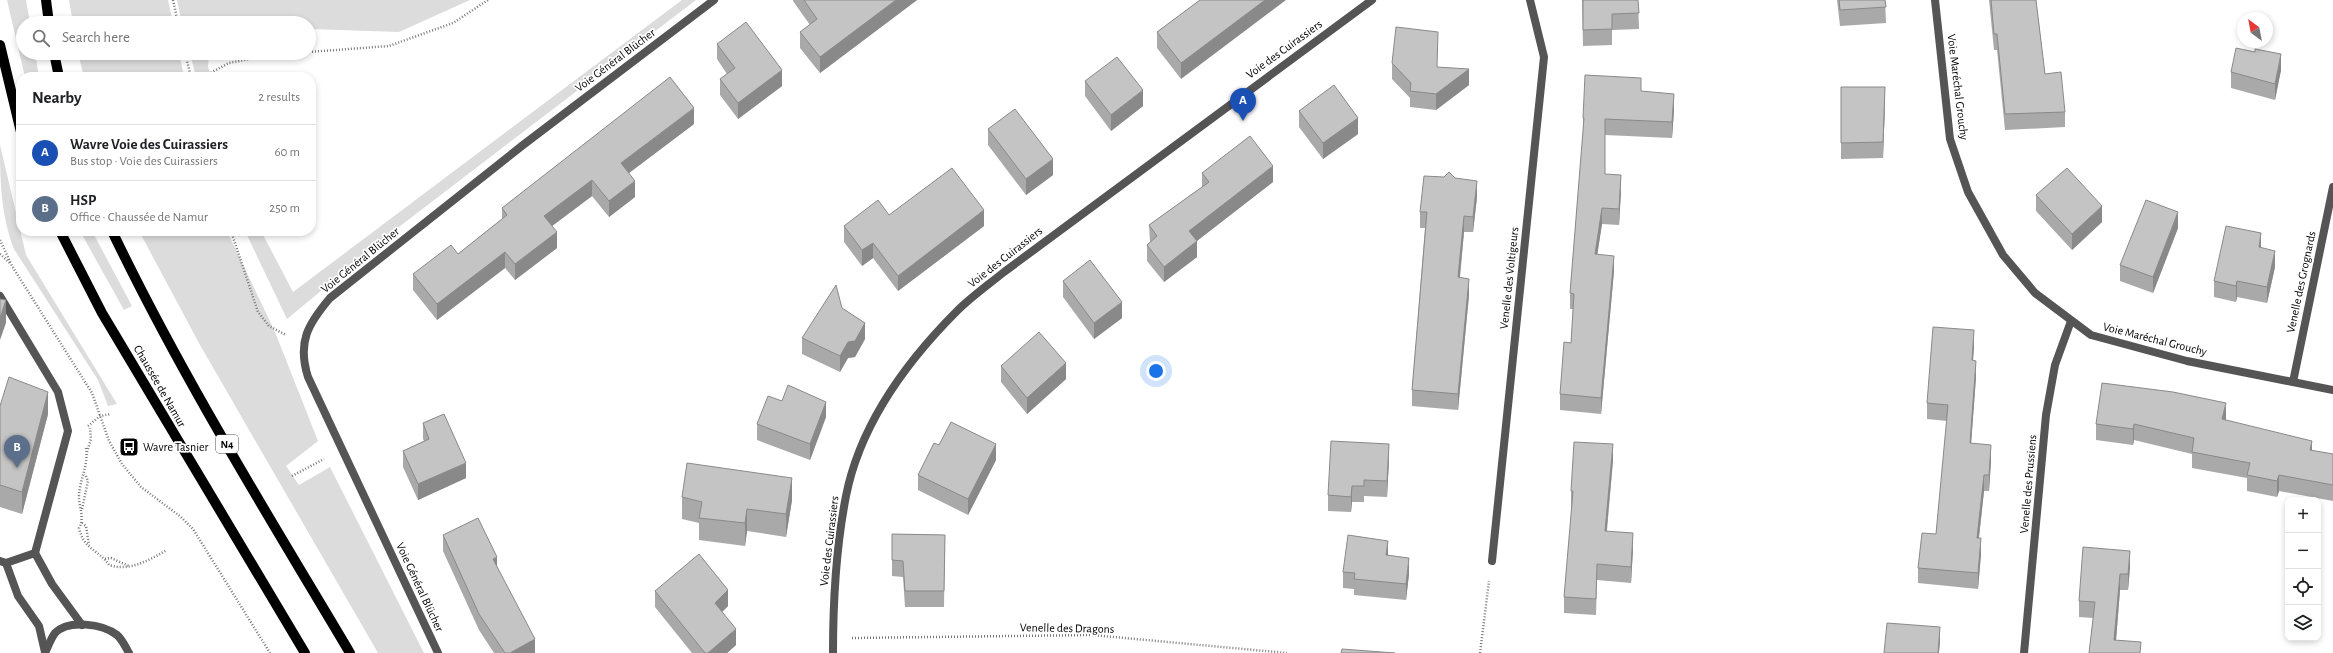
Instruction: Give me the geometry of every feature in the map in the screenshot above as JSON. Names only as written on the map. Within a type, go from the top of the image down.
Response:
[{"type":"main road","points":[[46,0],[48,16]]},
{"type":"main road","points":[[0,45],[16,111]]},
{"type":"main road","points":[[55,60],[58,72]]},
{"type":"main road","name":"Chaussée de Namur","points":[[63,236],[102,313],[305,653]]},
{"type":"main road","name":"N4","points":[[114,236],[155,317],[350,653]]},
{"type":"street","name":"Voie Général Blücher","points":[[438,653],[308,377],[303,355],[308,328],[314,316],[330,298],[523,145],[714,0]]},
{"type":"street","name":"Voie des Cuirassiers","points":[[833,653],[835,574],[846,495],[862,447],[883,403],[918,354],[957,311],[1004,272],[1372,0]]},
{"type":"street","name":"Venelle des Voltigeurs","points":[[1492,561],[1544,57],[1530,0]]},
{"type":"street","name":"Voie Maréchal Grouchy","points":[[1935,0],[1950,139],[1968,192],[2003,255],[2035,293],[2091,335],[2187,360],[2333,390]]},
{"type":"street","name":"Venelle des Grognards","points":[[2293,382],[2333,187]]},
{"type":"street","points":[[0,296],[58,392],[68,431],[36,552],[52,584],[82,625]]},
{"type":"street","name":"Venelle des Prussiens","points":[[2024,653],[2046,415],[2055,365],[2072,321]]},
{"type":"street","points":[[36,552],[3,562],[18,596],[39,626],[45,652]]},
{"type":"street","points":[[45,652],[55,633],[66,627],[82,625],[100,627],[117,635],[129,653]]},
{"type":"path","points":[[173,0],[176,16]]},
{"type":"path","points":[[316,51],[389,46],[453,23],[488,0]]},
{"type":"path","points":[[186,60],[189,72]]},
{"type":"path","points":[[212,72],[229,63],[244,60]]},
{"type":"path","points":[[233,236],[258,312],[269,326],[304,344]]},
{"type":"path","points":[[0,240],[12,266],[86,382],[109,441],[122,464],[142,488],[181,517],[193,529],[270,653]]},
{"type":"path","points":[[0,254],[12,266]]},
{"type":"path","points":[[86,429],[89,424],[100,416],[111,414]]},
{"type":"path","points":[[86,453],[91,439],[89,424]]},
{"type":"path","points":[[81,511],[88,481],[85,474],[85,446]]},
{"type":"path","points":[[292,476],[342,449]]},
{"type":"path","points":[[85,474],[80,480],[79,498],[82,523],[79,528],[85,544],[89,545],[105,559],[109,565],[122,568],[145,563],[167,550]]},
{"type":"path","points":[[82,523],[86,526],[89,545]]},
{"type":"path","points":[[105,559],[111,558],[130,566]]},
{"type":"path","points":[[1480,653],[1488,593]]},
{"type":"path","name":"Venelle des Dragons","points":[[847,638],[1092,635],[1287,653]]},
{"type":"shaded area","points":[[7,0],[26,0],[29,16],[16,16],[16,38]]},
{"type":"shaded area","points":[[69,0],[168,0],[171,16],[72,16]]},
{"type":"shaded area","points":[[177,0],[470,0],[399,32],[316,29],[316,16],[180,16]]},
{"type":"shaded area","points":[[682,0],[696,0],[391,233],[287,319],[247,236],[264,236],[293,292]]},
{"type":"shaded area","points":[[21,60],[36,60],[38,72],[24,72]]},
{"type":"shaded area","points":[[80,60],[180,60],[183,72],[83,72]]},
{"type":"shaded area","points":[[192,60],[208,60],[210,72],[195,72]]},
{"type":"shaded area","points":[[0,145],[16,213],[16,236],[22,236],[26,255],[117,404],[108,406],[98,380],[14,249],[6,224],[0,172]]},
{"type":"shaded area","points":[[83,236],[95,236],[132,306],[124,310]]},
{"type":"shaded area","points":[[142,236],[229,236],[275,332],[318,441],[286,466],[299,485],[330,467],[424,653],[378,653],[200,345]]},
{"type":"building","points":[[804,0],[896,0],[820,57],[800,32],[817,19]]},
{"type":"building","points":[[1200,0],[1265,0],[1181,63],[1157,32]]},
{"type":"building","points":[[1583,0],[1638,0],[1639,13],[1612,14],[1612,29],[1583,30]]},
{"type":"building","points":[[1839,0],[1885,0],[1886,7],[1840,10]]},
{"type":"building","points":[[1991,0],[2036,0],[2045,74],[2061,72],[2065,112],[2005,114],[1997,34],[1994,34]]},
{"type":"building","points":[[746,22],[782,70],[738,103],[720,79],[735,68],[717,44]]},
{"type":"building","points":[[1396,27],[1438,32],[1437,67],[1469,69],[1436,94],[1410,91],[1411,83],[1392,63]]},
{"type":"building","points":[[2236,48],[2255,52],[2255,49],[2281,54],[2275,84],[2231,72]]},
{"type":"building","points":[[1117,57],[1143,90],[1111,115],[1085,81]]},
{"type":"building","points":[[1585,75],[1641,78],[1641,91],[1674,94],[1672,122],[1605,119],[1605,174],[1621,175],[1619,209],[1602,208],[1595,254],[1614,256],[1601,398],[1560,394],[1564,342],[1571,343],[1574,294],[1570,293],[1584,118]]},
{"type":"building","points":[[670,77],[694,108],[621,163],[635,181],[609,201],[592,180],[544,216],[557,232],[515,264],[505,252],[437,304],[413,274],[451,245],[458,254],[507,215],[502,208]]},
{"type":"building","points":[[1334,85],[1358,118],[1323,143],[1299,111]]},
{"type":"building","points":[[1841,87],[1885,87],[1883,142],[1841,143]]},
{"type":"building","points":[[1015,109],[1053,159],[1026,179],[988,129]]},
{"type":"building","points":[[1250,136],[1273,166],[1189,231],[1197,241],[1164,267],[1147,245],[1157,236],[1149,225],[1209,182],[1202,173]]},
{"type":"building","points":[[952,168],[984,210],[898,276],[873,243],[862,250],[844,226],[878,200],[889,215]]},
{"type":"building","points":[[2067,168],[2102,206],[2072,234],[2036,195]]},
{"type":"building","points":[[1449,172],[1455,178],[1477,181],[1473,217],[1464,216],[1458,277],[1469,279],[1458,394],[1412,390],[1427,212],[1420,212],[1424,176],[1444,177]]},
{"type":"building","points":[[2146,200],[2178,212],[2153,277],[2120,265]]},
{"type":"building","points":[[2226,226],[2261,233],[2259,247],[2275,251],[2267,287],[2237,281],[2236,286],[2214,281]]},
{"type":"building","points":[[1090,260],[1122,302],[1094,323],[1063,281]]},
{"type":"building","points":[[836,285],[842,308],[865,323],[855,341],[848,342],[840,356],[802,338]]},
{"type":"building","points":[[0,299],[6,300],[0,318]]},
{"type":"building","points":[[1933,327],[1974,330],[1972,360],[1976,361],[1970,443],[1991,445],[1989,475],[1984,475],[1977,538],[1981,538],[1978,573],[1918,568],[1922,533],[1936,534],[1948,405],[1927,403]]},
{"type":"building","points":[[1039,332],[1066,363],[1027,398],[1001,366]]},
{"type":"building","points":[[9,377],[48,392],[22,492],[0,485],[0,406]]},
{"type":"building","points":[[2102,383],[2173,392],[2226,403],[2222,419],[2312,441],[2310,450],[2333,454],[2333,485],[2279,475],[2277,481],[2247,475],[2250,463],[2192,452],[2194,438],[2134,424],[2133,429],[2096,424]]},
{"type":"building","points":[[788,385],[826,402],[810,444],[757,424],[768,396],[782,401]]},
{"type":"building","points":[[444,414],[466,463],[418,484],[403,451],[429,439],[423,423]]},
{"type":"building","points":[[951,422],[996,444],[968,499],[918,475],[934,443],[939,445]]},
{"type":"building","points":[[1331,441],[1389,444],[1387,481],[1364,480],[1364,486],[1352,486],[1351,497],[1328,495]]},
{"type":"building","points":[[1574,442],[1613,444],[1605,531],[1633,533],[1631,567],[1597,564],[1596,599],[1564,597],[1573,491],[1571,491]]},
{"type":"building","points":[[687,463],[792,478],[786,514],[747,509],[745,523],[699,518],[702,502],[682,497]]},
{"type":"building","points":[[478,518],[497,557],[493,559],[535,639],[510,653],[505,653],[479,614],[443,535]]},
{"type":"building","points":[[892,534],[945,535],[944,591],[905,591],[903,561],[892,560]]},
{"type":"building","points":[[1348,535],[1388,541],[1386,555],[1409,558],[1406,584],[1354,579],[1355,573],[1343,572]]},
{"type":"building","points":[[2083,547],[2130,551],[2128,574],[2120,574],[2114,640],[2141,642],[2140,653],[2089,653],[2095,602],[2079,601]]},
{"type":"building","points":[[699,554],[728,590],[715,603],[736,629],[708,653],[705,653],[655,591]]},
{"type":"building","points":[[1887,623],[1940,627],[1938,653],[1884,653]]},
{"type":"building","points":[[1342,649],[1395,653],[1341,653]]},
{"type":"place","name":"Wavre Voie des Cuirassiers","points":[[1243,121]]},
{"type":"place","name":"Wavre Tasnier","points":[[129,447]]},
{"type":"place","name":"HSP","points":[[17,468]]}]
